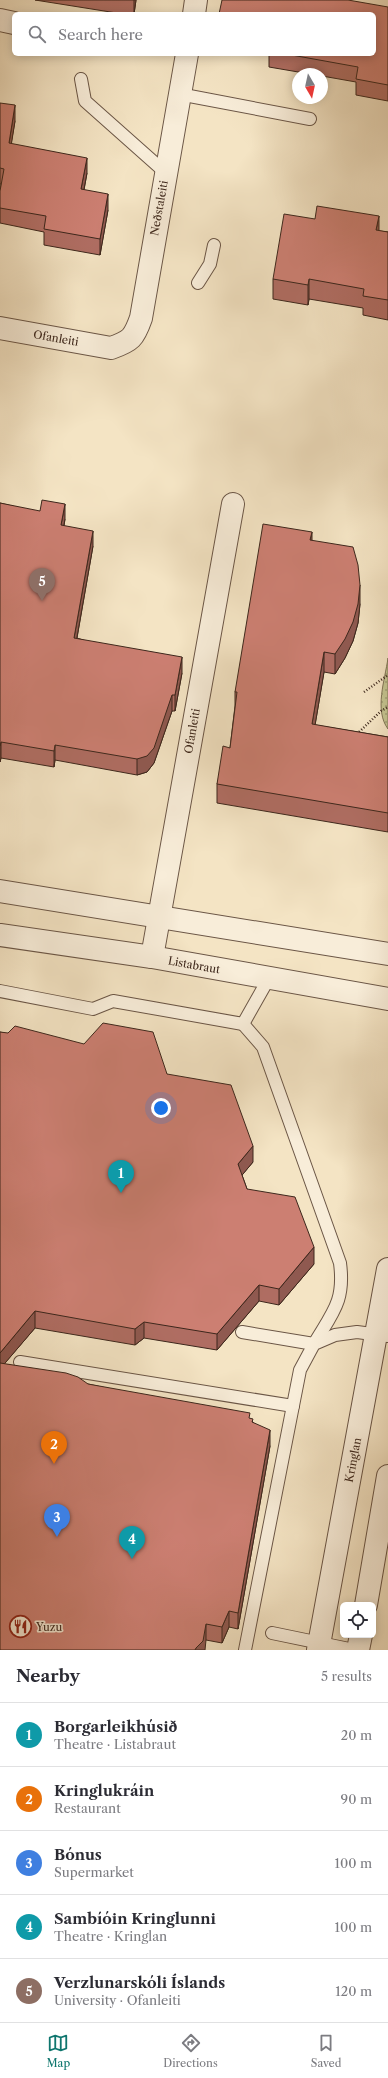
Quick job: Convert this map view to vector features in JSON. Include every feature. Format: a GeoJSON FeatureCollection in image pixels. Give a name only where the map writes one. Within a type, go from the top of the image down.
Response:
{"type":"FeatureCollection","features":[{"type":"Feature","properties":{"kind":"street"},"geometry":{"type":"LineString","coordinates":[[194,12],[196,0]]}},
{"type":"Feature","properties":{"kind":"street"},"geometry":{"type":"LineString","coordinates":[[0,20],[12,23]]}},
{"type":"Feature","properties":{"kind":"street","name":"Neðstaleiti"},"geometry":{"type":"LineString","coordinates":[[111,348],[128,342],[136,331],[141,318],[187,56]]}},
{"type":"Feature","properties":{"kind":"street","name":"Ofanleiti"},"geometry":{"type":"LineString","coordinates":[[0,328],[111,348]]}},
{"type":"Feature","properties":{"kind":"street","name":"Ofanleiti"},"geometry":{"type":"LineString","coordinates":[[152,957],[233,504]]}},
{"type":"Feature","properties":{"kind":"street"},"geometry":{"type":"LineString","coordinates":[[0,891],[388,954]]}},
{"type":"Feature","properties":{"kind":"street","name":"Listabraut"},"geometry":{"type":"LineString","coordinates":[[0,935],[152,957],[388,1000]]}},
{"type":"Feature","properties":{"kind":"street","name":"Kringlan"},"geometry":{"type":"LineString","coordinates":[[318,1646],[383,1335],[388,1269]]}},
{"type":"Feature","properties":{"kind":"street"},"geometry":{"type":"LineString","coordinates":[[367,1602],[388,1476]]}},
{"type":"Feature","properties":{"kind":"street"},"geometry":{"type":"LineString","coordinates":[[358,1650],[360,1638]]}},
{"type":"Feature","properties":{"kind":"lane"},"geometry":{"type":"LineString","coordinates":[[81,79],[85,101],[166,173]]}},
{"type":"Feature","properties":{"kind":"lane"},"geometry":{"type":"LineString","coordinates":[[179,94],[310,119]]}},
{"type":"Feature","properties":{"kind":"lane"},"geometry":{"type":"LineString","coordinates":[[198,283],[210,264],[214,245]]}},
{"type":"Feature","properties":{"kind":"lane"},"geometry":{"type":"LineString","coordinates":[[243,1024],[270,978]]}},
{"type":"Feature","properties":{"kind":"lane"},"geometry":{"type":"LineString","coordinates":[[0,992],[93,1009],[113,1001],[243,1024],[263,1047],[340,1263],[342,1282],[338,1304],[300,1370],[285,1440],[245,1650]]}},
{"type":"Feature","properties":{"kind":"lane"},"geometry":{"type":"LineString","coordinates":[[242,1332],[314,1344],[335,1335],[357,1332],[383,1335]]}},
{"type":"Feature","properties":{"kind":"lane"},"geometry":{"type":"LineString","coordinates":[[20,1362],[293,1406]]}},
{"type":"Feature","properties":{"kind":"lane"},"geometry":{"type":"LineString","coordinates":[[272,1633],[318,1646],[354,1650]]}},
{"type":"Feature","properties":{"kind":"path"},"geometry":{"type":"LineString","coordinates":[[364,692],[388,675]]}},
{"type":"Feature","properties":{"kind":"path"},"geometry":{"type":"LineString","coordinates":[[357,734],[381,711],[388,707]]}},
{"type":"Feature","properties":{"kind":"shaded area"},"geometry":{"type":"Polygon","coordinates":[[[388,658],[388,729],[384,721],[381,704],[388,658]]]}},
{"type":"Feature","properties":{"kind":"building"},"geometry":{"type":"Polygon","coordinates":[[[222,0],[348,0],[388,7],[388,85],[356,79],[358,67],[297,56],[376,56],[376,12],[219,12],[222,0]]]}},
{"type":"Feature","properties":{"kind":"building"},"geometry":{"type":"Polygon","coordinates":[[[0,103],[15,105],[9,143],[87,158],[81,189],[108,194],[100,239],[44,229],[46,216],[0,208],[0,191],[4,169],[0,168],[0,103]]]}},
{"type":"Feature","properties":{"kind":"building"},"geometry":{"type":"Polygon","coordinates":[[[317,206],[379,216],[376,230],[388,232],[388,300],[363,296],[364,289],[309,279],[308,285],[273,279],[284,214],[315,219],[317,206]]]}},
{"type":"Feature","properties":{"kind":"building"},"geometry":{"type":"Polygon","coordinates":[[[42,500],[65,504],[61,525],[93,531],[74,638],[182,657],[175,695],[172,695],[154,748],[147,756],[137,759],[55,745],[54,751],[1,742],[0,746],[0,503],[40,511],[42,500]]]}},
{"type":"Feature","properties":{"kind":"building"},"geometry":{"type":"Polygon","coordinates":[[[263,524],[312,532],[310,540],[353,547],[358,565],[360,585],[358,604],[353,622],[345,639],[335,654],[324,652],[312,724],[388,737],[388,813],[217,784],[223,746],[230,748],[237,692],[235,692],[263,524]]]}},
{"type":"Feature","properties":{"kind":"building"},"geometry":{"type":"Polygon","coordinates":[[[103,1023],[153,1032],[167,1074],[231,1085],[253,1146],[238,1164],[247,1189],[295,1197],[314,1247],[279,1289],[259,1285],[217,1334],[144,1322],[135,1329],[35,1311],[0,1353],[0,1032],[8,1033],[15,1026],[84,1044],[103,1023]]]}},
{"type":"Feature","properties":{"kind":"building"},"geometry":{"type":"Polygon","coordinates":[[[0,1363],[66,1373],[78,1377],[88,1384],[250,1413],[249,1418],[253,1419],[252,1422],[270,1430],[238,1613],[229,1611],[222,1627],[206,1624],[203,1641],[195,1650],[0,1650],[0,1363]]]}},
{"type":"Feature","properties":{"kind":"place","name":"Verzlunarskóli Íslands"},"geometry":{"type":"Point","coordinates":[42,601]}},
{"type":"Feature","properties":{"kind":"place","name":"Borgarleikhúsið"},"geometry":{"type":"Point","coordinates":[121,1193]}},
{"type":"Feature","properties":{"kind":"place","name":"Kringlukráin"},"geometry":{"type":"Point","coordinates":[54,1464]}},
{"type":"Feature","properties":{"kind":"place","name":"Bónus"},"geometry":{"type":"Point","coordinates":[57,1537]}},
{"type":"Feature","properties":{"kind":"place","name":"Sambíóin Kringlunni"},"geometry":{"type":"Point","coordinates":[132,1559]}},
{"type":"Feature","properties":{"kind":"place","name":"Yuzu"},"geometry":{"type":"Point","coordinates":[21,1627]}}]}
